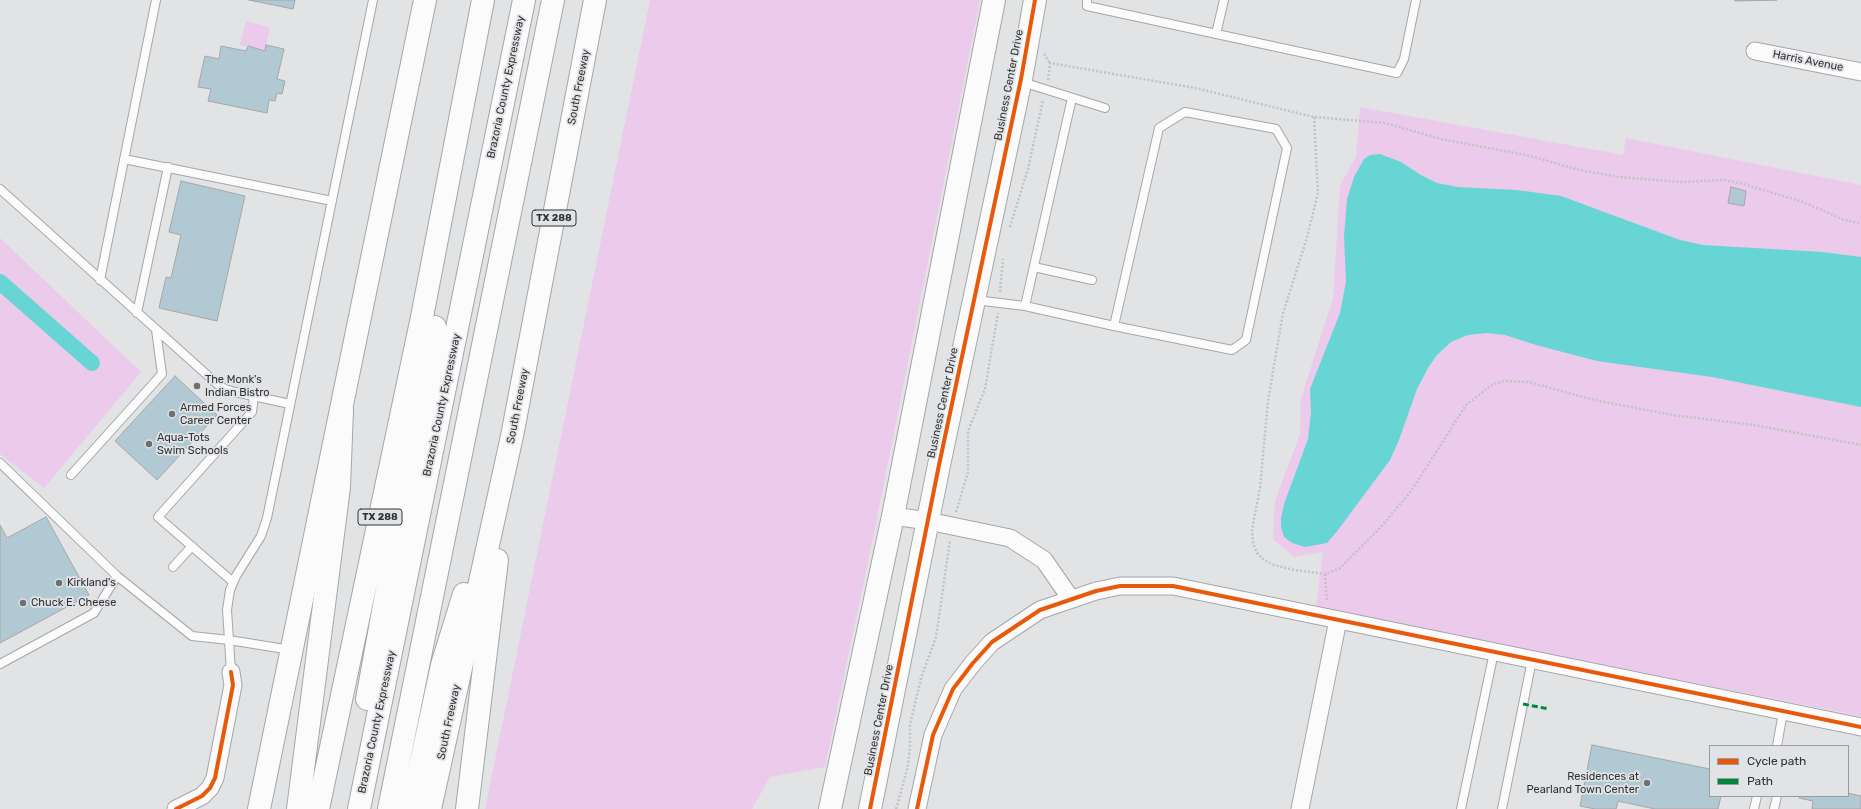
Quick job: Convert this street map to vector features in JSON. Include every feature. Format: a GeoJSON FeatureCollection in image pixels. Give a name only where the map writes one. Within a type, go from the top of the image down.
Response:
{"type":"FeatureCollection","features":[{"type":"Feature","properties":{"kind":"main road"},"geometry":{"type":"LineString","coordinates":[[259,809],[425,0]]}},
{"type":"Feature","properties":{"kind":"main road","name":"TX 288"},"geometry":{"type":"LineString","coordinates":[[318,809],[399,426],[483,0]]}},
{"type":"Feature","properties":{"kind":"main road","name":"Brazoria County Expressway"},"geometry":{"type":"LineString","coordinates":[[359,809],[524,0]]}},
{"type":"Feature","properties":{"kind":"main road"},"geometry":{"type":"LineString","coordinates":[[389,809],[552,0]]}},
{"type":"Feature","properties":{"kind":"main road","name":"South Freeway"},"geometry":{"type":"LineString","coordinates":[[430,809],[512,436],[595,0]]}},
{"type":"Feature","properties":{"kind":"main road"},"geometry":{"type":"LineString","coordinates":[[830,809],[893,516],[994,0]]}},
{"type":"Feature","properties":{"kind":"main road","name":"Business Center Drive"},"geometry":{"type":"LineString","coordinates":[[870,809],[928,521],[1020,82],[1035,0]]}},
{"type":"Feature","properties":{"kind":"main road"},"geometry":{"type":"LineString","coordinates":[[345,809],[446,266],[439,226]]}},
{"type":"Feature","properties":{"kind":"main road"},"geometry":{"type":"LineString","coordinates":[[298,809],[339,487],[342,410]]}},
{"type":"Feature","properties":{"kind":"main road"},"geometry":{"type":"LineString","coordinates":[[411,809],[442,665],[512,436]]}},
{"type":"Feature","properties":{"kind":"main road"},"geometry":{"type":"LineString","coordinates":[[467,809],[512,436]]}},
{"type":"Feature","properties":{"kind":"street","name":"Harris Avenue"},"geometry":{"type":"LineString","coordinates":[[1755,51],[1861,72]]}},
{"type":"Feature","properties":{"kind":"street"},"geometry":{"type":"LineString","coordinates":[[893,516],[928,521],[1010,538],[1044,560],[1071,599]]}},
{"type":"Feature","properties":{"kind":"street"},"geometry":{"type":"LineString","coordinates":[[917,809],[933,735],[953,689],[973,663],[992,642],[1040,610],[1096,591],[1120,586],[1173,586],[1861,727]]}},
{"type":"Feature","properties":{"kind":"street"},"geometry":{"type":"LineString","coordinates":[[1300,809],[1338,620]]}},
{"type":"Feature","properties":{"kind":"street"},"geometry":{"type":"LineString","coordinates":[[176,809],[202,796],[210,788],[215,778],[233,685],[231,672]]}},
{"type":"Feature","properties":{"kind":"lane"},"geometry":{"type":"LineString","coordinates":[[100,280],[154,0]]}},
{"type":"Feature","properties":{"kind":"lane"},"geometry":{"type":"LineString","coordinates":[[231,672],[227,610],[230,590],[233,582],[261,536],[267,518],[373,0]]}},
{"type":"Feature","properties":{"kind":"lane"},"geometry":{"type":"LineString","coordinates":[[1087,0],[1087,6],[1397,73],[1404,59],[1416,0]]}},
{"type":"Feature","properties":{"kind":"lane"},"geometry":{"type":"LineString","coordinates":[[1216,34],[1224,0]]}},
{"type":"Feature","properties":{"kind":"lane"},"geometry":{"type":"LineString","coordinates":[[1020,82],[1105,108]]}},
{"type":"Feature","properties":{"kind":"lane"},"geometry":{"type":"LineString","coordinates":[[1025,306],[1072,98]]}},
{"type":"Feature","properties":{"kind":"lane"},"geometry":{"type":"LineString","coordinates":[[974,300],[1025,306],[1114,326],[1232,350],[1246,340],[1287,148],[1276,129],[1185,112],[1159,128],[1114,326]]}},
{"type":"Feature","properties":{"kind":"lane"},"geometry":{"type":"LineString","coordinates":[[124,158],[332,201]]}},
{"type":"Feature","properties":{"kind":"lane"},"geometry":{"type":"LineString","coordinates":[[137,313],[168,167]]}},
{"type":"Feature","properties":{"kind":"lane"},"geometry":{"type":"LineString","coordinates":[[0,189],[156,330],[225,389],[290,404]]}},
{"type":"Feature","properties":{"kind":"lane"},"geometry":{"type":"LineString","coordinates":[[1034,268],[1092,280]]}},
{"type":"Feature","properties":{"kind":"lane"},"geometry":{"type":"LineString","coordinates":[[71,475],[162,374],[156,330]]}},
{"type":"Feature","properties":{"kind":"lane"},"geometry":{"type":"LineString","coordinates":[[233,582],[158,517],[252,412],[254,396]]}},
{"type":"Feature","properties":{"kind":"lane"},"geometry":{"type":"LineString","coordinates":[[0,463],[117,576],[192,636],[292,650]]}},
{"type":"Feature","properties":{"kind":"lane"},"geometry":{"type":"LineString","coordinates":[[173,567],[192,546]]}},
{"type":"Feature","properties":{"kind":"lane"},"geometry":{"type":"LineString","coordinates":[[0,664],[94,613],[117,576]]}},
{"type":"Feature","properties":{"kind":"lane"},"geometry":{"type":"LineString","coordinates":[[1461,809],[1494,652]]}},
{"type":"Feature","properties":{"kind":"lane"},"geometry":{"type":"LineString","coordinates":[[1502,809],[1532,660]]}},
{"type":"Feature","properties":{"kind":"lane"},"geometry":{"type":"LineString","coordinates":[[1777,745],[1784,712]]}},
{"type":"Feature","properties":{"kind":"lane"},"geometry":{"type":"LineString","coordinates":[[1754,809],[1757,797]]}},
{"type":"Feature","properties":{"kind":"lane"},"geometry":{"type":"LineString","coordinates":[[1774,809],[1777,797]]}},
{"type":"Feature","properties":{"kind":"path"},"geometry":{"type":"LineString","coordinates":[[1010,228],[1028,170],[1046,90],[1050,63],[1195,88],[1314,117],[1385,124],[1441,139],[1532,156],[1575,169],[1619,177],[1682,182],[1724,180],[1740,183],[1803,202],[1861,224]]}},
{"type":"Feature","properties":{"kind":"path"},"geometry":{"type":"LineString","coordinates":[[1314,117],[1318,192],[1306,241],[1283,313],[1268,401],[1260,488],[1252,530],[1253,543],[1257,554],[1264,560],[1274,565],[1294,570],[1325,574],[1340,568],[1380,528],[1412,490],[1466,405],[1492,385],[1504,381],[1528,382],[1594,400],[1673,415],[1754,426],[1861,446]]}},
{"type":"Feature","properties":{"kind":"path"},"geometry":{"type":"LineString","coordinates":[[896,809],[907,770],[910,748],[910,725],[921,678],[936,637],[952,526],[968,472],[968,431],[984,389],[998,323],[1004,253]]}},
{"type":"Feature","properties":{"kind":"shaded area"},"geometry":{"type":"Polygon","coordinates":[[[650,0],[980,0],[875,528],[825,767],[770,777],[752,809],[485,809],[650,0]]]}},
{"type":"Feature","properties":{"kind":"shaded area"},"geometry":{"type":"Polygon","coordinates":[[[246,21],[270,27],[265,51],[240,45],[246,21]]]}},
{"type":"Feature","properties":{"kind":"shaded area"},"geometry":{"type":"Polygon","coordinates":[[[1360,107],[1623,155],[1626,138],[1861,185],[1861,716],[1316,608],[1323,552],[1294,557],[1273,539],[1275,501],[1300,434],[1301,398],[1333,299],[1340,186],[1356,157],[1360,107]]]}},
{"type":"Feature","properties":{"kind":"shaded area"},"geometry":{"type":"Polygon","coordinates":[[[0,238],[141,372],[44,488],[0,454],[0,238]]]}},
{"type":"Feature","properties":{"kind":"water"},"geometry":{"type":"Polygon","coordinates":[[[1380,154],[1401,162],[1437,183],[1458,187],[1517,190],[1561,196],[1680,240],[1703,245],[1823,252],[1861,257],[1861,407],[1712,377],[1597,361],[1505,335],[1486,333],[1468,335],[1451,342],[1437,355],[1428,368],[1417,389],[1399,440],[1390,460],[1327,543],[1305,547],[1292,543],[1284,537],[1281,527],[1281,519],[1284,504],[1308,439],[1311,412],[1310,389],[1340,313],[1346,282],[1344,236],[1347,199],[1354,177],[1364,159],[1370,155],[1380,154]]]}},
{"type":"Feature","properties":{"kind":"building"},"geometry":{"type":"Polygon","coordinates":[[[249,0],[295,0],[293,9],[249,0]]]}},
{"type":"Feature","properties":{"kind":"building"},"geometry":{"type":"Polygon","coordinates":[[[1735,0],[1777,0],[1735,1],[1735,0]]]}},
{"type":"Feature","properties":{"kind":"building"},"geometry":{"type":"Polygon","coordinates":[[[266,45],[284,49],[277,79],[285,81],[282,94],[277,93],[275,101],[269,100],[267,113],[208,101],[211,89],[198,87],[205,56],[219,59],[221,46],[246,51],[248,46],[265,51],[266,45]]]}},
{"type":"Feature","properties":{"kind":"building"},"geometry":{"type":"Polygon","coordinates":[[[181,181],[245,196],[217,321],[159,308],[166,277],[171,278],[181,235],[169,232],[181,181]]]}},
{"type":"Feature","properties":{"kind":"building"},"geometry":{"type":"Polygon","coordinates":[[[1731,187],[1746,191],[1744,206],[1728,203],[1731,187]]]}},
{"type":"Feature","properties":{"kind":"building"},"geometry":{"type":"Polygon","coordinates":[[[175,376],[217,415],[157,480],[115,441],[175,376]]]}},
{"type":"Feature","properties":{"kind":"building"},"geometry":{"type":"Polygon","coordinates":[[[46,517],[89,595],[0,643],[0,525],[7,538],[46,517]]]}},
{"type":"Feature","properties":{"kind":"building","name":"Residences at Pearland Town Center"},"geometry":{"type":"Polygon","coordinates":[[[1592,745],[1709,769],[1709,797],[1721,797],[1718,809],[1655,809],[1618,801],[1616,809],[1595,809],[1580,806],[1592,745]]]}},
{"type":"Feature","properties":{"kind":"building"},"geometry":{"type":"Polygon","coordinates":[[[1849,793],[1861,796],[1861,809],[1812,809],[1813,801],[1799,798],[1849,797],[1849,793]]]}},
{"type":"Feature","properties":{"kind":"waterway"},"geometry":{"type":"LineString","coordinates":[[0,282],[92,363]]}},
{"type":"Feature","properties":{"kind":"marked path"},"geometry":{"type":"LineString","coordinates":[[1523,704],[1549,709]]}},
{"type":"Feature","properties":{"kind":"cycle path"},"geometry":{"type":"LineString","coordinates":[[870,809],[939,465],[1021,79],[1035,0]]}},
{"type":"Feature","properties":{"kind":"cycle path"},"geometry":{"type":"LineString","coordinates":[[917,809],[933,735],[953,689],[973,663],[992,642],[1040,610],[1096,591],[1120,586],[1173,586],[1861,727]]}},
{"type":"Feature","properties":{"kind":"cycle path"},"geometry":{"type":"LineString","coordinates":[[176,809],[202,796],[210,788],[215,778],[233,685],[231,672]]}},
{"type":"Feature","properties":{"kind":"place","name":"The Monk's Indian Bistro"},"geometry":{"type":"Point","coordinates":[197,386]}},
{"type":"Feature","properties":{"kind":"place","name":"Armed Forces Career Center"},"geometry":{"type":"Point","coordinates":[172,414]}},
{"type":"Feature","properties":{"kind":"place","name":"Aqua-Tots Swim Schools"},"geometry":{"type":"Point","coordinates":[149,444]}},
{"type":"Feature","properties":{"kind":"place","name":"Kirkland's"},"geometry":{"type":"Point","coordinates":[59,583]}},
{"type":"Feature","properties":{"kind":"place","name":"Chuck E. Cheese"},"geometry":{"type":"Point","coordinates":[23,603]}},
{"type":"Feature","properties":{"kind":"place","name":"Residences at Pearland Town Center"},"geometry":{"type":"Point","coordinates":[1647,783]}}]}
